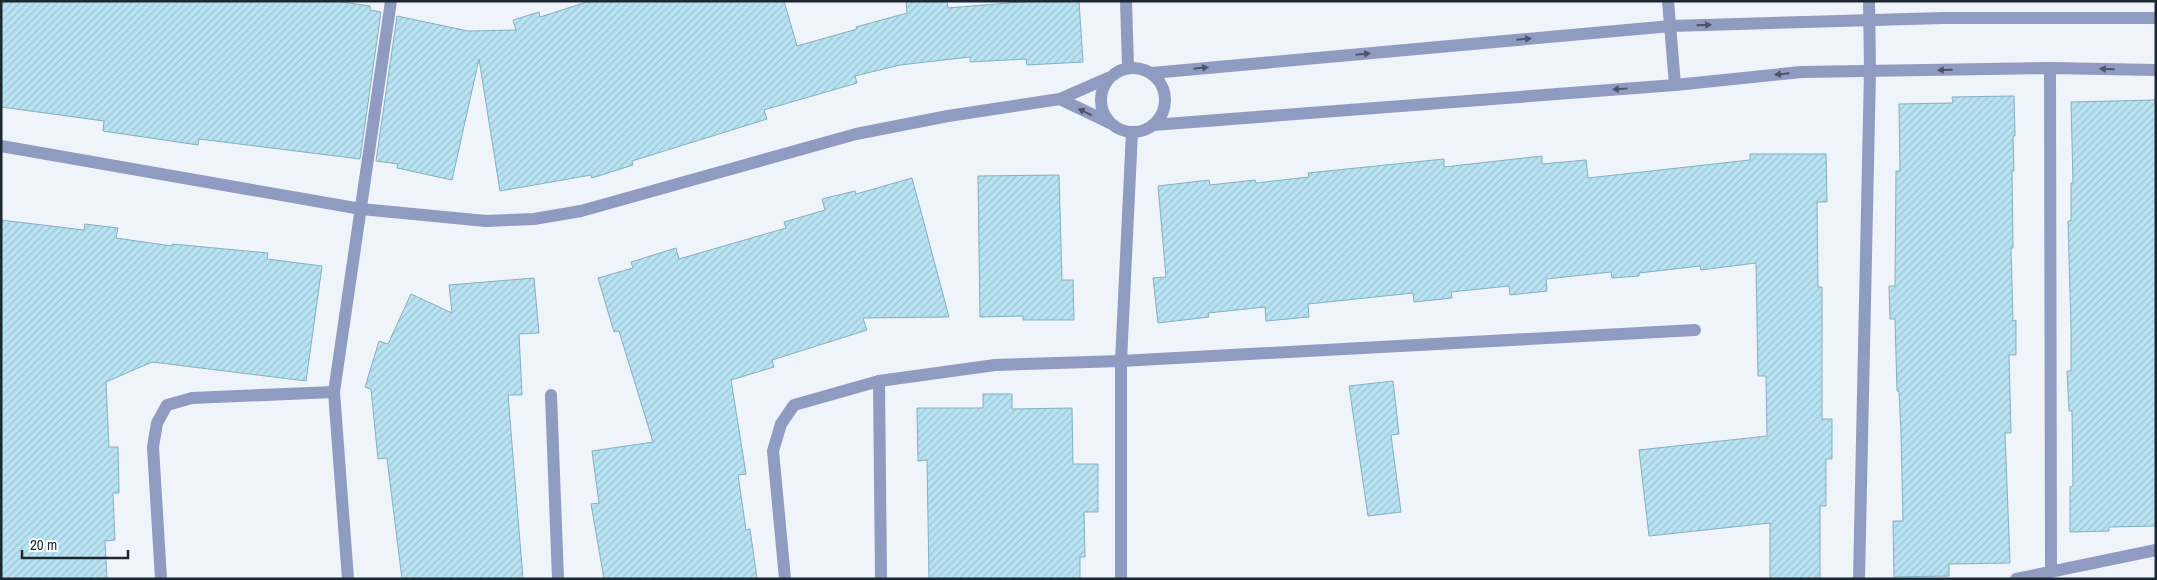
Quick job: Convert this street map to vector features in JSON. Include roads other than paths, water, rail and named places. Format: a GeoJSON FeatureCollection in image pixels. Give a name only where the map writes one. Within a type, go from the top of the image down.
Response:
{"type":"FeatureCollection","features":[{"type":"Feature","properties":{"kind":"street"},"geometry":{"type":"LineString","coordinates":[[348,579],[334,392],[391,1]]}},
{"type":"Feature","properties":{"kind":"street"},"geometry":{"type":"LineString","coordinates":[[1126,1],[1128,67]]}},
{"type":"Feature","properties":{"kind":"street"},"geometry":{"type":"LineString","coordinates":[[1668,1],[1675,85]]}},
{"type":"Feature","properties":{"kind":"street"},"geometry":{"type":"LineString","coordinates":[[1859,579],[1870,71],[1869,1]]}},
{"type":"Feature","properties":{"kind":"street"},"geometry":{"type":"LineString","coordinates":[[1152,73],[1670,26],[1943,18],[2156,18]]}},
{"type":"Feature","properties":{"kind":"street"},"geometry":{"type":"LineString","coordinates":[[1,146],[361,209],[486,221],[534,219],[581,211],[856,134],[948,116],[1060,99],[1128,67],[1141,68],[1152,73],[1160,82],[1164,93],[1165,105],[1161,116],[1153,125],[1143,131],[1132,132],[1121,130],[1060,99]]}},
{"type":"Feature","properties":{"kind":"street"},"geometry":{"type":"LineString","coordinates":[[2050,68],[2050,572]]}},
{"type":"Feature","properties":{"kind":"street"},"geometry":{"type":"LineString","coordinates":[[1153,125],[1675,85],[1801,72],[2050,68],[2156,70]]}},
{"type":"Feature","properties":{"kind":"street"},"geometry":{"type":"LineString","coordinates":[[1108,78],[1102,89],[1100,101],[1103,113],[1111,124]]}},
{"type":"Feature","properties":{"kind":"street"},"geometry":{"type":"LineString","coordinates":[[1121,579],[1121,361],[1132,132]]}},
{"type":"Feature","properties":{"kind":"street"},"geometry":{"type":"LineString","coordinates":[[785,579],[773,451],[781,424],[794,405],[879,381],[995,365],[1121,361],[1695,330]]}},
{"type":"Feature","properties":{"kind":"street"},"geometry":{"type":"LineString","coordinates":[[879,381],[881,579]]}},
{"type":"Feature","properties":{"kind":"street"},"geometry":{"type":"LineString","coordinates":[[161,579],[154,447],[157,423],[167,405],[192,398],[334,392]]}},
{"type":"Feature","properties":{"kind":"street"},"geometry":{"type":"LineString","coordinates":[[551,395],[558,579]]}},
{"type":"Feature","properties":{"kind":"street"},"geometry":{"type":"LineString","coordinates":[[2016,579],[2156,550]]}}]}
